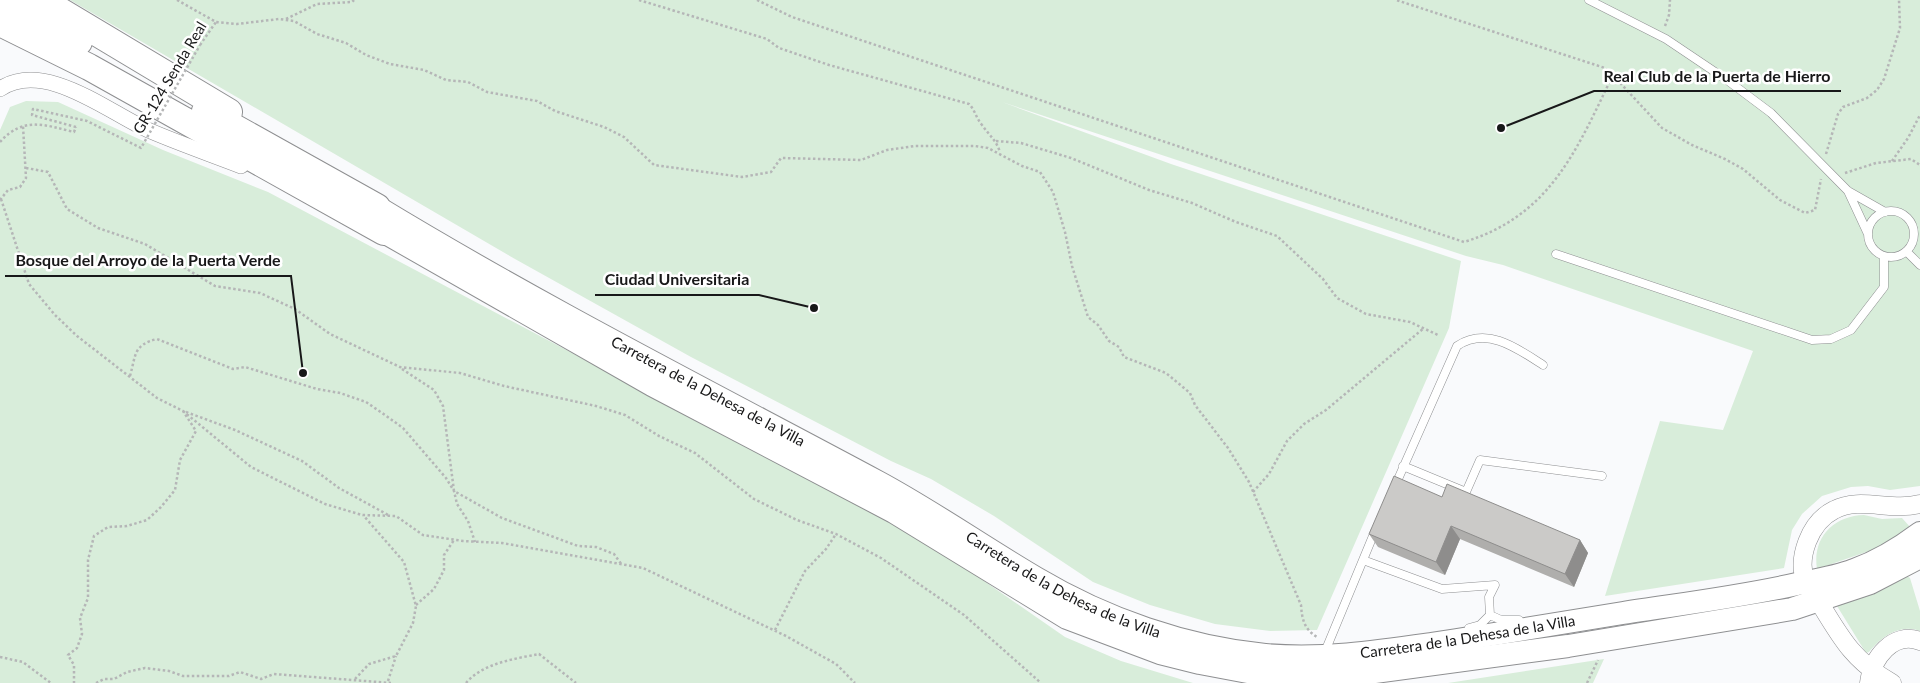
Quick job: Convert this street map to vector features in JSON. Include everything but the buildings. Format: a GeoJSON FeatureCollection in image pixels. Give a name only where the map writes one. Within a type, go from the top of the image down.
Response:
{"type":"FeatureCollection","features":[{"type":"Feature","properties":{"kind":"highway"},"geometry":{"type":"LineString","coordinates":[[42,0],[324,168],[377,206]]}},
{"type":"Feature","properties":{"kind":"highway"},"geometry":{"type":"LineString","coordinates":[[0,2],[27,13],[377,206]]}},
{"type":"Feature","properties":{"kind":"highway"},"geometry":{"type":"LineString","coordinates":[[0,23],[89,67],[384,232]]}},
{"type":"Feature","properties":{"kind":"highway"},"geometry":{"type":"LineString","coordinates":[[0,36],[37,53],[307,202],[384,232]]}},
{"type":"Feature","properties":{"kind":"main road","name":"Carretera de la Dehesa de la Villa"},"geometry":{"type":"LineString","coordinates":[[377,206],[617,344],[898,493],[1036,578],[1074,599],[1158,633],[1211,646],[1265,655],[1320,647],[1356,656],[1774,590],[1812,592]]}},
{"type":"Feature","properties":{"kind":"main road","name":"Carretera de la Dehesa de la Villa"},"geometry":{"type":"LineString","coordinates":[[384,232],[652,385],[894,512],[1067,618],[1160,653],[1264,675],[1352,675],[1568,646],[1792,609],[1812,592]]}},
{"type":"Feature","properties":{"kind":"main road"},"geometry":{"type":"LineString","coordinates":[[1812,592],[1870,583],[1914,559],[1920,533]]}},
{"type":"Feature","properties":{"kind":"street"},"geometry":{"type":"LineString","coordinates":[[0,89],[6,85],[34,80],[59,85],[77,92],[148,130],[241,166]]}},
{"type":"Feature","properties":{"kind":"street"},"geometry":{"type":"LineString","coordinates":[[1892,683],[1870,676],[1848,649],[1812,592],[1805,558],[1810,532],[1827,514],[1850,504],[1896,508],[1920,504]]}},
{"type":"Feature","properties":{"kind":"street"},"geometry":{"type":"LineString","coordinates":[[1870,676],[1885,650],[1897,640],[1910,638],[1920,641]]}},
{"type":"Feature","properties":{"kind":"lane"},"geometry":{"type":"LineString","coordinates":[[1589,0],[1662,37],[1727,80],[1771,114],[1848,191],[1885,212],[1900,213],[1912,224],[1914,238],[1907,252],[1900,256],[1884,257],[1873,248],[1848,191]]}},
{"type":"Feature","properties":{"kind":"lane"},"geometry":{"type":"LineString","coordinates":[[1868,235],[1873,220],[1885,212]]}},
{"type":"Feature","properties":{"kind":"lane"},"geometry":{"type":"LineString","coordinates":[[1907,252],[1920,265]]}},
{"type":"Feature","properties":{"kind":"lane"},"geometry":{"type":"LineString","coordinates":[[1556,254],[1812,340],[1830,339],[1851,330],[1884,287],[1884,257]]}},
{"type":"Feature","properties":{"kind":"lane"},"geometry":{"type":"LineString","coordinates":[[1392,492],[1457,346],[1466,340],[1481,336],[1509,345],[1543,365]]}},
{"type":"Feature","properties":{"kind":"lane"},"geometry":{"type":"LineString","coordinates":[[1403,466],[1466,492],[1480,460],[1602,476]]}},
{"type":"Feature","properties":{"kind":"lane"},"geometry":{"type":"LineString","coordinates":[[1320,647],[1378,526]]}},
{"type":"Feature","properties":{"kind":"lane"},"geometry":{"type":"LineString","coordinates":[[1363,560],[1442,589],[1495,585],[1489,597],[1490,615],[1480,625],[1461,629]]}},
{"type":"Feature","properties":{"kind":"lane"},"geometry":{"type":"LineString","coordinates":[[1490,615],[1501,620],[1611,615]]}},
{"type":"Feature","properties":{"kind":"lane"},"geometry":{"type":"LineString","coordinates":[[1356,656],[1452,632]]}},
{"type":"Feature","properties":{"kind":"path","name":"GR-124 Senda Real"},"geometry":{"type":"LineString","coordinates":[[23,126],[36,123],[74,132],[76,127],[32,116],[33,108],[87,120],[141,148],[200,45],[216,22],[176,0]]}},
{"type":"Feature","properties":{"kind":"path"},"geometry":{"type":"LineString","coordinates":[[284,20],[317,4],[352,2],[354,0]]}},
{"type":"Feature","properties":{"kind":"path"},"geometry":{"type":"LineString","coordinates":[[639,0],[767,40],[779,48],[829,65],[969,104],[974,109],[980,124],[996,141],[1001,154]]}},
{"type":"Feature","properties":{"kind":"path"},"geometry":{"type":"LineString","coordinates":[[757,0],[792,17],[1464,242],[1485,236],[1512,220],[1549,190],[1585,133],[1612,77],[1605,68]]}},
{"type":"Feature","properties":{"kind":"path"},"geometry":{"type":"LineString","coordinates":[[1396,0],[1605,68],[1662,128],[1692,145],[1743,169],[1780,200],[1805,213],[1815,210],[1832,129],[1838,114],[1844,107],[1867,98],[1877,90],[1884,79],[1900,28],[1899,0]]}},
{"type":"Feature","properties":{"kind":"path"},"geometry":{"type":"LineString","coordinates":[[1662,37],[1669,16],[1670,0]]}},
{"type":"Feature","properties":{"kind":"path"},"geometry":{"type":"LineString","coordinates":[[216,22],[237,24],[284,20],[294,21],[316,34],[346,44],[366,55],[390,64],[424,70],[446,80],[468,82],[487,92],[537,101],[555,111],[604,126],[624,137],[654,165],[742,177],[771,172],[781,158],[861,160],[887,150],[915,146],[975,146],[1001,154],[1022,166],[1040,172],[1053,192],[1065,232],[1072,266],[1088,316],[1098,325],[1109,341],[1118,347],[1124,357],[1166,373],[1190,393],[1196,405],[1228,448],[1253,492],[1302,606],[1302,620],[1320,647]]}},
{"type":"Feature","properties":{"kind":"path"},"geometry":{"type":"LineString","coordinates":[[1892,161],[1908,138],[1920,115]]}},
{"type":"Feature","properties":{"kind":"path"},"geometry":{"type":"LineString","coordinates":[[0,142],[23,126]]}},
{"type":"Feature","properties":{"kind":"path"},"geometry":{"type":"LineString","coordinates":[[23,126],[26,178],[20,187],[8,190],[0,199],[29,284],[55,315],[77,336],[157,398],[182,411],[235,430],[302,461],[338,488],[390,516]]}},
{"type":"Feature","properties":{"kind":"path"},"geometry":{"type":"LineString","coordinates":[[996,141],[1021,143],[1071,158],[1149,190],[1192,202],[1236,222],[1276,236],[1323,279],[1337,298],[1366,314],[1410,322],[1438,335]]}},
{"type":"Feature","properties":{"kind":"path"},"geometry":{"type":"LineString","coordinates":[[1833,176],[1876,163],[1911,158],[1920,164]]}},
{"type":"Feature","properties":{"kind":"path"},"geometry":{"type":"LineString","coordinates":[[26,168],[48,172],[67,209],[98,228],[145,244],[215,286],[260,293],[295,309],[330,334],[400,367],[434,390],[443,406],[457,504],[468,521],[475,542]]}},
{"type":"Feature","properties":{"kind":"path"},"geometry":{"type":"LineString","coordinates":[[1253,492],[1269,474],[1288,441],[1304,424],[1326,410],[1424,328]]}},
{"type":"Feature","properties":{"kind":"path"},"geometry":{"type":"LineString","coordinates":[[130,376],[136,350],[145,342],[157,338],[233,368],[245,367],[366,402],[402,428],[425,452],[454,491],[502,518],[578,546],[596,547],[614,554],[623,566]]}},
{"type":"Feature","properties":{"kind":"path"},"geometry":{"type":"LineString","coordinates":[[400,367],[460,373],[504,386],[596,406],[625,416],[659,436],[695,452],[754,499],[797,520],[836,534],[881,558],[964,615],[1041,683]]}},
{"type":"Feature","properties":{"kind":"path"},"geometry":{"type":"LineString","coordinates":[[182,411],[251,468],[325,504],[362,515],[396,516],[423,535],[454,540],[502,543],[623,566],[643,568],[775,630],[836,664],[855,683]]}},
{"type":"Feature","properties":{"kind":"path"},"geometry":{"type":"LineString","coordinates":[[74,683],[74,665],[68,655],[77,648],[82,634],[80,618],[88,598],[88,560],[94,536],[108,527],[127,526],[147,520],[175,490],[180,460],[196,431],[182,411]]}},
{"type":"Feature","properties":{"kind":"path"},"geometry":{"type":"LineString","coordinates":[[96,683],[145,668],[182,676],[229,676],[240,672],[261,679],[274,674],[389,682],[396,656],[412,623],[416,606],[404,562],[362,515]]}},
{"type":"Feature","properties":{"kind":"path"},"geometry":{"type":"LineString","coordinates":[[775,630],[805,571],[826,549],[836,534]]}},
{"type":"Feature","properties":{"kind":"path"},"geometry":{"type":"LineString","coordinates":[[416,606],[434,589],[444,570],[444,556],[454,540]]}},
{"type":"Feature","properties":{"kind":"path"},"geometry":{"type":"LineString","coordinates":[[466,683],[478,671],[539,654],[576,683]]}},
{"type":"Feature","properties":{"kind":"path"},"geometry":{"type":"LineString","coordinates":[[355,679],[370,664],[396,656]]}},
{"type":"Feature","properties":{"kind":"path"},"geometry":{"type":"LineString","coordinates":[[0,657],[23,662],[51,683]]}},
{"type":"Feature","properties":{"kind":"path"},"geometry":{"type":"LineString","coordinates":[[1587,683],[1599,658]]}},
{"type":"Feature","properties":{"kind":"green space"},"geometry":{"type":"Polygon","coordinates":[[[70,0],[1920,0],[1920,486],[1890,490],[1868,486],[1851,487],[1822,496],[1802,514],[1792,530],[1784,568],[1605,596],[1660,421],[1723,430],[1753,351],[1503,265],[1466,256],[1002,102],[1171,164],[1461,261],[1449,328],[1317,630],[1270,631],[1215,624],[1150,605],[1093,582],[994,516],[931,479],[891,461],[691,357],[515,259],[70,0]]]}},
{"type":"Feature","properties":{"kind":"green space"},"geometry":{"type":"Polygon","coordinates":[[[26,101],[58,102],[163,150],[268,192],[925,540],[1065,637],[1121,661],[1193,683],[0,683],[0,130],[10,107],[26,101]]]}},
{"type":"Feature","properties":{"kind":"green space"},"geometry":{"type":"Polygon","coordinates":[[[1864,515],[1882,519],[1902,518],[1911,528],[1875,549],[1817,569],[1816,558],[1818,548],[1827,531],[1834,524],[1843,520],[1853,516],[1864,515]]]}},
{"type":"Feature","properties":{"kind":"green space"},"geometry":{"type":"Polygon","coordinates":[[[1907,576],[1910,578],[1920,611],[1920,631],[1913,629],[1898,630],[1879,641],[1866,653],[1837,606],[1872,594],[1907,576]]]}},
{"type":"Feature","properties":{"kind":"green space"},"geometry":{"type":"Polygon","coordinates":[[[1604,659],[1593,683],[1448,683],[1604,659]]]}},
{"type":"Feature","properties":{"kind":"place","name":"Real Club de la Puerta de Hierro"},"geometry":{"type":"Point","coordinates":[1501,128]}},
{"type":"Feature","properties":{"kind":"place","name":"Ciudad Universitaria"},"geometry":{"type":"Point","coordinates":[814,308]}},
{"type":"Feature","properties":{"kind":"place","name":"Bosque del Arroyo de la Puerta Verde"},"geometry":{"type":"Point","coordinates":[303,373]}}]}
